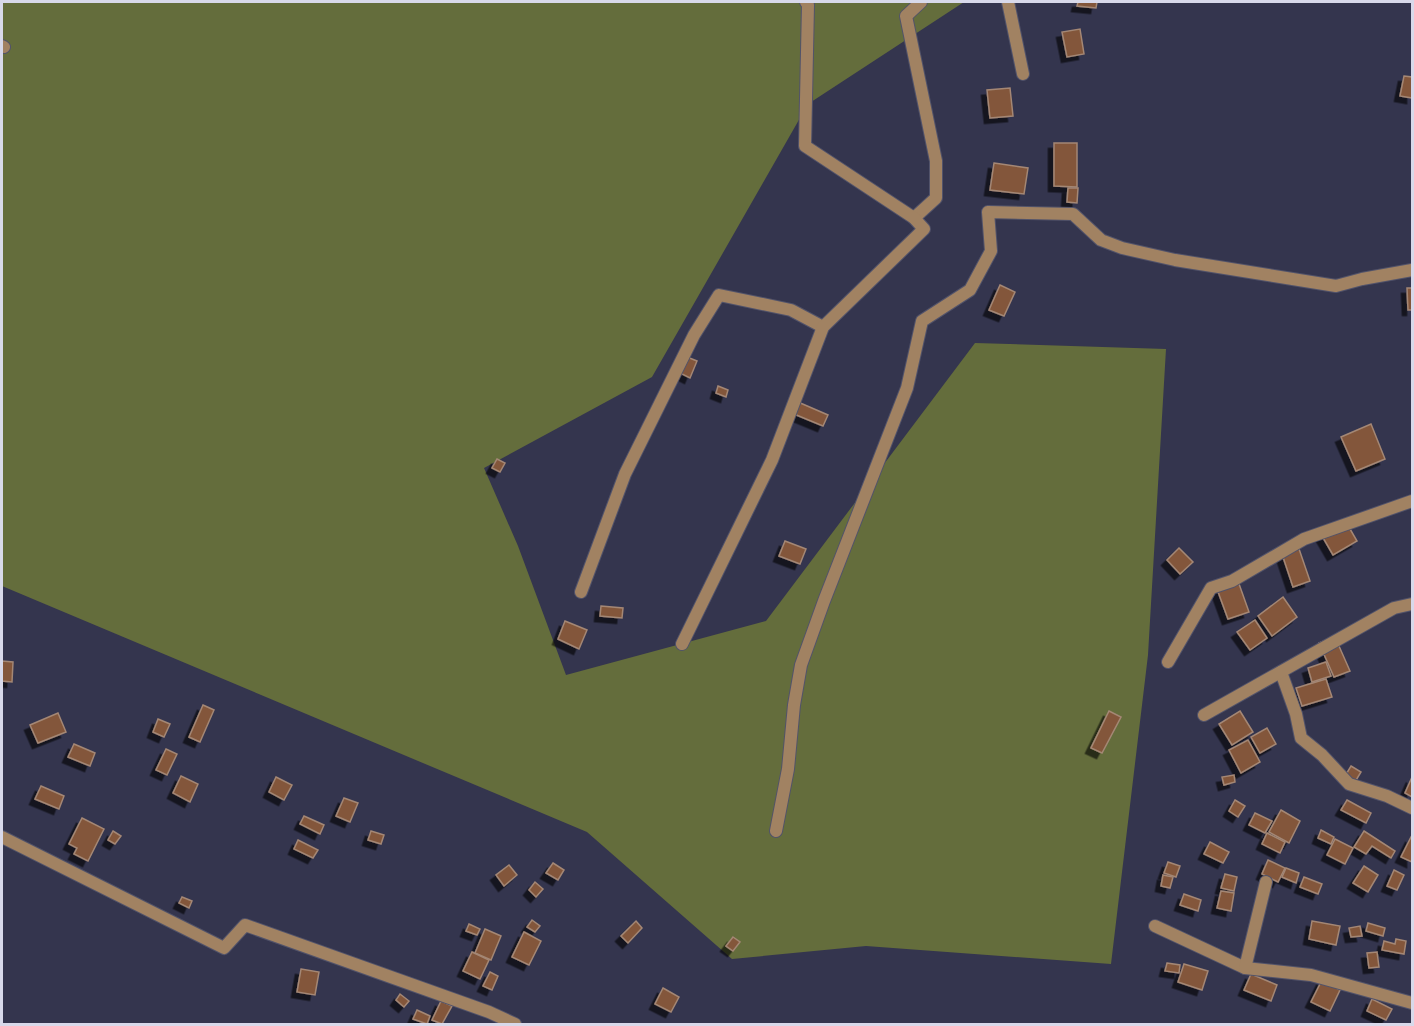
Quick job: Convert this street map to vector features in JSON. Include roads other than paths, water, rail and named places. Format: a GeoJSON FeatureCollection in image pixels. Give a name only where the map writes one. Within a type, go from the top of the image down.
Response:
{"type":"FeatureCollection","features":[{"type":"Feature","properties":{"kind":"street"},"geometry":{"type":"LineString","coordinates":[[682,644],[772,460],[823,327],[924,229],[914,218],[805,146],[808,5],[806,2]]}},
{"type":"Feature","properties":{"kind":"street"},"geometry":{"type":"LineString","coordinates":[[914,218],[936,198],[936,161],[906,15],[921,2]]}},
{"type":"Feature","properties":{"kind":"street"},"geometry":{"type":"LineString","coordinates":[[1008,2],[1023,74]]}},
{"type":"Feature","properties":{"kind":"street"},"geometry":{"type":"LineString","coordinates":[[776,831],[788,769],[794,705],[801,665],[907,388],[922,321],[970,290],[991,251],[988,212],[1073,214],[1101,240],[1122,248],[1186,262],[1336,286],[1380,275],[1413,270]]}},
{"type":"Feature","properties":{"kind":"street"},"geometry":{"type":"LineString","coordinates":[[581,592],[625,474],[694,334],[719,295],[791,310],[823,327]]}},
{"type":"Feature","properties":{"kind":"street"},"geometry":{"type":"LineString","coordinates":[[1168,663],[1211,588],[1232,581],[1304,539],[1413,501]]}},
{"type":"Feature","properties":{"kind":"street"},"geometry":{"type":"LineString","coordinates":[[1204,715],[1394,608],[1413,604]]}},
{"type":"Feature","properties":{"kind":"street"},"geometry":{"type":"LineString","coordinates":[[1281,672],[1296,714],[1301,738],[1322,755],[1349,784],[1387,796],[1413,808]]}},
{"type":"Feature","properties":{"kind":"street"},"geometry":{"type":"LineString","coordinates":[[2,837],[224,948],[244,925],[489,1012],[515,1024]]}},
{"type":"Feature","properties":{"kind":"street"},"geometry":{"type":"LineString","coordinates":[[1245,968],[1266,882]]}},
{"type":"Feature","properties":{"kind":"street"},"geometry":{"type":"LineString","coordinates":[[1155,926],[1245,968],[1311,975],[1413,1003]]}}]}
